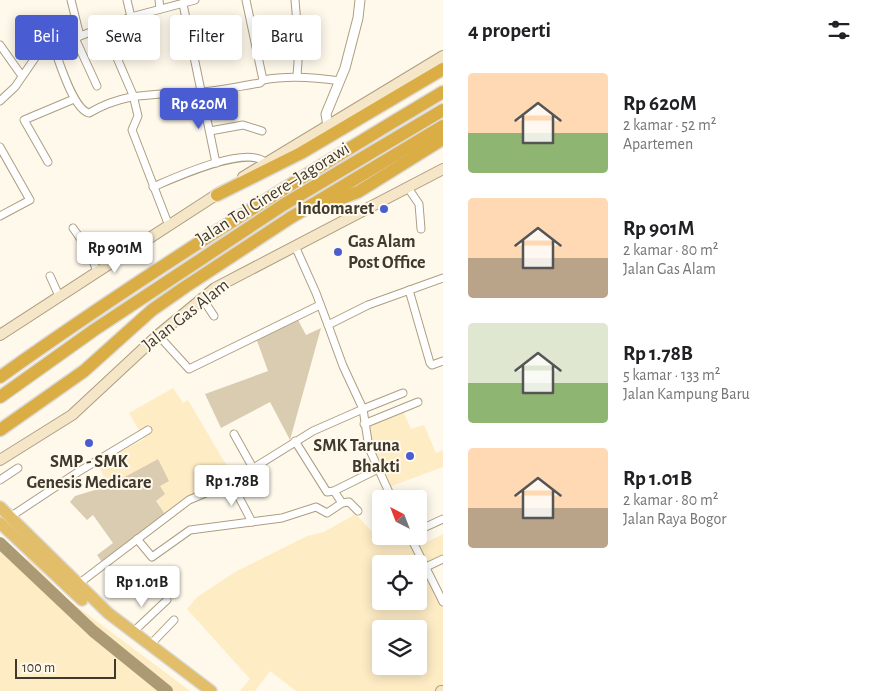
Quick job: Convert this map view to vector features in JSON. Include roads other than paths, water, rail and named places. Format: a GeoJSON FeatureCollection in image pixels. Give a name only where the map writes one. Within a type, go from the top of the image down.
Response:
{"type":"FeatureCollection","features":[{"type":"Feature","properties":{"kind":"highway"},"geometry":{"type":"LineString","coordinates":[[217,194],[302,153],[443,69]]}},
{"type":"Feature","properties":{"kind":"highway","name":"Jalan Tol Cinere–Jagorawi"},"geometry":{"type":"LineString","coordinates":[[0,378],[92,312],[275,193],[443,92]]}},
{"type":"Feature","properties":{"kind":"highway","name":"Jalan Tol Cinere–Jagorawi"},"geometry":{"type":"LineString","coordinates":[[0,397],[94,330],[283,206],[443,110]]}},
{"type":"Feature","properties":{"kind":"highway"},"geometry":{"type":"LineString","coordinates":[[0,430],[84,371],[160,304],[290,218],[443,126]]}},
{"type":"Feature","properties":{"kind":"highway"},"geometry":{"type":"LineString","coordinates":[[290,218],[358,192],[443,139]]}},
{"type":"Feature","properties":{"kind":"highway"},"geometry":{"type":"LineString","coordinates":[[0,507],[14,537]]}},
{"type":"Feature","properties":{"kind":"highway"},"geometry":{"type":"LineString","coordinates":[[5,520],[132,633],[211,691]]}},
{"type":"Feature","properties":{"kind":"highway"},"geometry":{"type":"LineString","coordinates":[[0,528],[14,537],[105,620],[200,691]]}},
{"type":"Feature","properties":{"kind":"main road"},"geometry":{"type":"LineString","coordinates":[[0,335],[265,162],[443,56]]}},
{"type":"Feature","properties":{"kind":"main road","name":"Jalan Gas Alam"},"geometry":{"type":"LineString","coordinates":[[0,460],[72,415],[158,335],[202,298],[227,281],[443,169]]}},
{"type":"Feature","properties":{"kind":"street"},"geometry":{"type":"LineString","coordinates":[[71,0],[74,15]]}},
{"type":"Feature","properties":{"kind":"street"},"geometry":{"type":"LineString","coordinates":[[127,0],[131,15]]}},
{"type":"Feature","properties":{"kind":"street"},"geometry":{"type":"LineString","coordinates":[[159,0],[160,9]]}},
{"type":"Feature","properties":{"kind":"street"},"geometry":{"type":"LineString","coordinates":[[139,15],[195,0]]}},
{"type":"Feature","properties":{"kind":"street"},"geometry":{"type":"LineString","coordinates":[[246,0],[263,80]]}},
{"type":"Feature","properties":{"kind":"street"},"geometry":{"type":"LineString","coordinates":[[295,0],[298,48],[297,76]]}},
{"type":"Feature","properties":{"kind":"street"},"geometry":{"type":"LineString","coordinates":[[328,126],[326,114],[340,81],[358,18],[360,0]]}},
{"type":"Feature","properties":{"kind":"street"},"geometry":{"type":"LineString","coordinates":[[183,4],[216,163]]}},
{"type":"Feature","properties":{"kind":"street"},"geometry":{"type":"LineString","coordinates":[[88,34],[78,37],[97,86]]}},
{"type":"Feature","properties":{"kind":"street"},"geometry":{"type":"LineString","coordinates":[[0,45],[22,76]]}},
{"type":"Feature","properties":{"kind":"street"},"geometry":{"type":"LineString","coordinates":[[1,98],[22,76],[33,60]]}},
{"type":"Feature","properties":{"kind":"street"},"geometry":{"type":"LineString","coordinates":[[59,60],[80,110],[89,113],[108,103],[133,95],[202,92],[260,83],[263,80],[297,76],[340,81]]}},
{"type":"Feature","properties":{"kind":"street"},"geometry":{"type":"LineString","coordinates":[[118,60],[133,95],[138,116],[132,130],[169,226]]}},
{"type":"Feature","properties":{"kind":"street"},"geometry":{"type":"LineString","coordinates":[[48,162],[24,120],[74,98]]}},
{"type":"Feature","properties":{"kind":"street"},"geometry":{"type":"LineString","coordinates":[[210,131],[243,125],[262,131]]}},
{"type":"Feature","properties":{"kind":"street"},"geometry":{"type":"LineString","coordinates":[[0,147],[30,200],[0,216]]}},
{"type":"Feature","properties":{"kind":"street"},"geometry":{"type":"LineString","coordinates":[[153,187],[189,171],[216,163],[246,158],[261,159],[265,162]]}},
{"type":"Feature","properties":{"kind":"street"},"geometry":{"type":"LineString","coordinates":[[408,188],[419,204],[421,229]]}},
{"type":"Feature","properties":{"kind":"street"},"geometry":{"type":"LineString","coordinates":[[73,228],[89,251],[97,271]]}},
{"type":"Feature","properties":{"kind":"street"},"geometry":{"type":"LineString","coordinates":[[295,246],[343,366],[363,409],[369,448],[388,490]]}},
{"type":"Feature","properties":{"kind":"street"},"geometry":{"type":"LineString","coordinates":[[50,276],[59,296]]}},
{"type":"Feature","properties":{"kind":"street"},"geometry":{"type":"LineString","coordinates":[[328,325],[368,305],[443,278]]}},
{"type":"Feature","properties":{"kind":"street"},"geometry":{"type":"LineString","coordinates":[[409,290],[430,362],[432,365],[443,361]]}},
{"type":"Feature","properties":{"kind":"street"},"geometry":{"type":"LineString","coordinates":[[202,298],[214,316]]}},
{"type":"Feature","properties":{"kind":"street"},"geometry":{"type":"LineString","coordinates":[[158,335],[189,369],[320,305]]}},
{"type":"Feature","properties":{"kind":"street"},"geometry":{"type":"LineString","coordinates":[[77,585],[189,500],[231,482],[295,441],[363,409],[403,393]]}},
{"type":"Feature","properties":{"kind":"street"},"geometry":{"type":"LineString","coordinates":[[364,424],[418,402]]}},
{"type":"Feature","properties":{"kind":"street"},"geometry":{"type":"LineString","coordinates":[[5,520],[78,472],[148,430]]}},
{"type":"Feature","properties":{"kind":"street"},"geometry":{"type":"LineString","coordinates":[[234,434],[253,468]]}},
{"type":"Feature","properties":{"kind":"street"},"geometry":{"type":"LineString","coordinates":[[295,441],[327,492],[378,469]]}},
{"type":"Feature","properties":{"kind":"street"},"geometry":{"type":"LineString","coordinates":[[0,480],[18,468]]}},
{"type":"Feature","properties":{"kind":"street"},"geometry":{"type":"LineString","coordinates":[[231,482],[252,522]]}},
{"type":"Feature","properties":{"kind":"street"},"geometry":{"type":"LineString","coordinates":[[334,490],[342,503]]}},
{"type":"Feature","properties":{"kind":"street"},"geometry":{"type":"LineString","coordinates":[[137,539],[150,557],[190,530],[282,518],[316,507],[327,513],[342,503],[349,502],[358,511]]}},
{"type":"Feature","properties":{"kind":"street"},"geometry":{"type":"LineString","coordinates":[[428,526],[443,519]]}},
{"type":"Feature","properties":{"kind":"street"},"geometry":{"type":"LineString","coordinates":[[427,567],[443,559]]}},
{"type":"Feature","properties":{"kind":"street"},"geometry":{"type":"LineString","coordinates":[[427,573],[443,602]]}},
{"type":"Feature","properties":{"kind":"street"},"geometry":{"type":"LineString","coordinates":[[132,633],[167,600]]}},
{"type":"Feature","properties":{"kind":"street"},"geometry":{"type":"LineString","coordinates":[[149,646],[174,620]]}},
{"type":"Feature","properties":{"kind":"waterway"},"geometry":{"type":"LineString","coordinates":[[0,543],[93,631],[167,691]]}},
{"type":"Feature","properties":{"kind":"place","name":"Indomaret"},"geometry":{"type":"Point","coordinates":[384,209]}},
{"type":"Feature","properties":{"kind":"place","name":"Gas Alam Post Office"},"geometry":{"type":"Point","coordinates":[338,252]}},
{"type":"Feature","properties":{"kind":"place","name":"SMP - SMK Genesis Medicare"},"geometry":{"type":"Point","coordinates":[89,443]}},
{"type":"Feature","properties":{"kind":"place","name":"SMK Taruna Bhakti"},"geometry":{"type":"Point","coordinates":[410,456]}}]}
